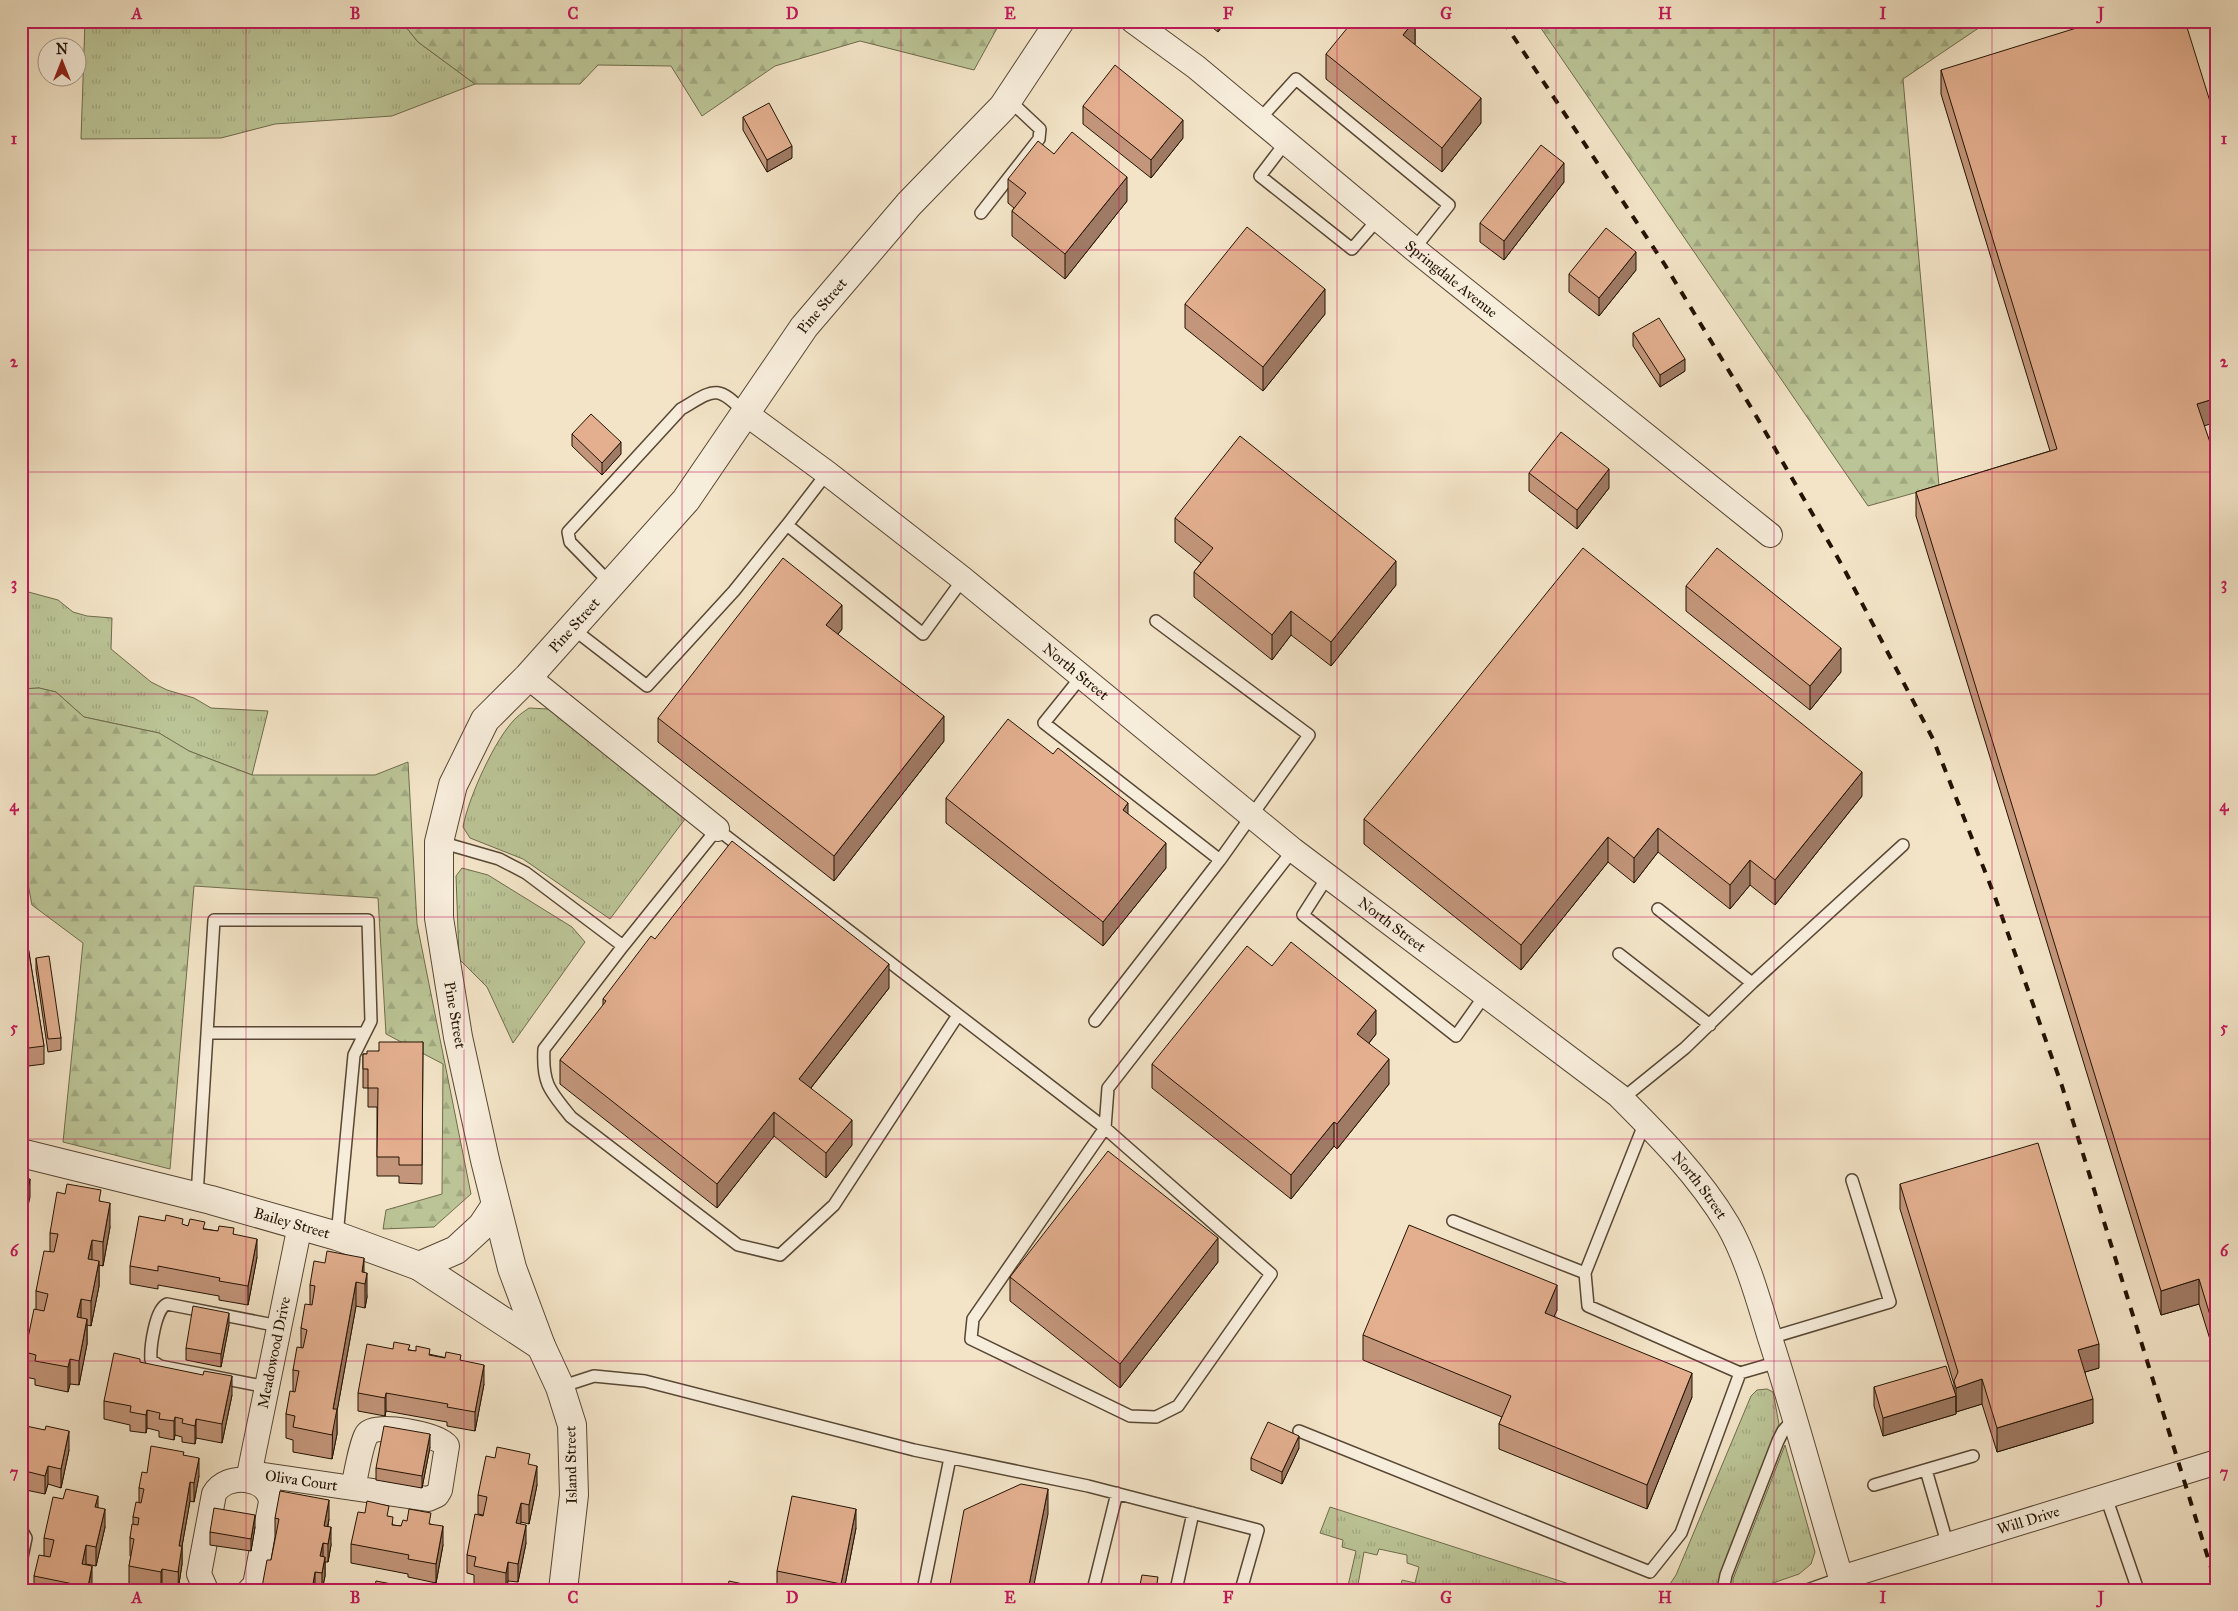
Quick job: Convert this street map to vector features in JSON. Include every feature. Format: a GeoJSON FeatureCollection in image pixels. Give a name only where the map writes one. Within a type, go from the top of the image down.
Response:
{"type":"FeatureCollection","features":[{"type":"Feature","properties":{"kind":"street","name":"Pine Street"},"geometry":{"type":"LineString","coordinates":[[541,1346],[512,1268],[496,1205],[458,1037],[446,964],[439,918],[439,842],[453,785],[485,720],[528,677],[686,500],[804,327],[909,204],[1008,99],[1060,21]]}},
{"type":"Feature","properties":{"kind":"street","name":"Springdale Avenue"},"geometry":{"type":"LineString","coordinates":[[1133,21],[1196,67],[1414,249],[1770,535]]}},
{"type":"Feature","properties":{"kind":"street","name":"North Street"},"geometry":{"type":"LineString","coordinates":[[745,413],[827,473],[962,579],[1293,850],[1622,1099],[1690,1170],[1728,1226],[1753,1283],[1795,1417],[1841,1584]]}},
{"type":"Feature","properties":{"kind":"street"},"geometry":{"type":"LineString","coordinates":[[528,677],[718,829]]}},
{"type":"Feature","properties":{"kind":"street","name":"Bailey Street"},"geometry":{"type":"LineString","coordinates":[[21,1153],[197,1196],[300,1225],[337,1236],[420,1266],[541,1346]]}},
{"type":"Feature","properties":{"kind":"street"},"geometry":{"type":"LineString","coordinates":[[420,1266],[456,1250],[482,1226],[496,1205]]}},
{"type":"Feature","properties":{"kind":"street","name":"Meadowood Drive"},"geometry":{"type":"LineString","coordinates":[[249,1476],[300,1225]]}},
{"type":"Feature","properties":{"kind":"street","name":"Island Street"},"geometry":{"type":"LineString","coordinates":[[541,1346],[560,1387],[572,1426],[574,1496],[563,1590]]}},
{"type":"Feature","properties":{"kind":"street","name":"Will Drive"},"geometry":{"type":"LineString","coordinates":[[1841,1584],[1948,1546],[2217,1462]]}},
{"type":"Feature","properties":{"kind":"street"},"geometry":{"type":"LineString","coordinates":[[206,1590],[198,1574],[214,1494],[222,1485],[249,1476],[264,1488],[271,1502],[255,1585],[250,1590]]}},
{"type":"Feature","properties":{"kind":"street","name":"Oliva Court"},"geometry":{"type":"LineString","coordinates":[[249,1476],[353,1488]]}},
{"type":"Feature","properties":{"kind":"lane"},"geometry":{"type":"LineString","coordinates":[[1260,120],[1296,79],[1449,205],[1414,249]]}},
{"type":"Feature","properties":{"kind":"lane"},"geometry":{"type":"LineString","coordinates":[[981,213],[1039,140],[1040,129],[1008,99]]}},
{"type":"Feature","properties":{"kind":"lane"},"geometry":{"type":"LineString","coordinates":[[1286,142],[1260,176],[1352,250],[1378,219]]}},
{"type":"Feature","properties":{"kind":"lane"},"geometry":{"type":"LineString","coordinates":[[611,584],[570,542],[568,532],[681,409],[701,397],[715,392],[727,394],[745,413]]}},
{"type":"Feature","properties":{"kind":"lane"},"geometry":{"type":"LineString","coordinates":[[572,628],[647,686],[734,592],[827,473]]}},
{"type":"Feature","properties":{"kind":"lane"},"geometry":{"type":"LineString","coordinates":[[787,525],[922,634],[962,579]]}},
{"type":"Feature","properties":{"kind":"lane"},"geometry":{"type":"LineString","coordinates":[[1095,1022],[1220,860],[1309,735],[1156,621]]}},
{"type":"Feature","properties":{"kind":"lane"},"geometry":{"type":"LineString","coordinates":[[1081,677],[1044,723],[1220,860]]}},
{"type":"Feature","properties":{"kind":"lane"},"geometry":{"type":"LineString","coordinates":[[958,1015],[834,1205],[780,1254],[738,1246],[571,1117],[549,1091],[542,1070],[544,1049],[623,946],[718,829],[1105,1128],[1271,1274],[1178,1406],[1156,1417],[1130,1416],[971,1339],[973,1319],[1105,1128],[1108,1088],[1293,850]]}},
{"type":"Feature","properties":{"kind":"lane"},"geometry":{"type":"LineString","coordinates":[[439,842],[499,859],[526,873],[623,946]]}},
{"type":"Feature","properties":{"kind":"lane"},"geometry":{"type":"LineString","coordinates":[[1622,1099],[1710,1025],[1752,983],[1903,845]]}},
{"type":"Feature","properties":{"kind":"lane"},"geometry":{"type":"LineString","coordinates":[[1328,876],[1303,915],[1456,1036],[1485,995]]}},
{"type":"Feature","properties":{"kind":"lane"},"geometry":{"type":"LineString","coordinates":[[1658,908],[1752,983]]}},
{"type":"Feature","properties":{"kind":"lane"},"geometry":{"type":"LineString","coordinates":[[197,1196],[214,920],[368,920],[371,1022],[354,1055],[337,1236]]}},
{"type":"Feature","properties":{"kind":"lane"},"geometry":{"type":"LineString","coordinates":[[1619,954],[1710,1025]]}},
{"type":"Feature","properties":{"kind":"lane"},"geometry":{"type":"LineString","coordinates":[[208,1033],[365,1033]]}},
{"type":"Feature","properties":{"kind":"lane"},"geometry":{"type":"LineString","coordinates":[[1645,1122],[1585,1273],[1588,1306],[1740,1373],[1778,1362]]}},
{"type":"Feature","properties":{"kind":"lane"},"geometry":{"type":"LineString","coordinates":[[1770,1338],[1890,1302],[1852,1180]]}},
{"type":"Feature","properties":{"kind":"lane"},"geometry":{"type":"LineString","coordinates":[[1453,1221],[1585,1273]]}},
{"type":"Feature","properties":{"kind":"lane"},"geometry":{"type":"LineString","coordinates":[[268,1386],[160,1366],[151,1360],[151,1349],[158,1315],[163,1306],[167,1304],[279,1326]]}},
{"type":"Feature","properties":{"kind":"lane"},"geometry":{"type":"LineString","coordinates":[[1299,1430],[1650,1572],[1682,1533],[1740,1373]]}},
{"type":"Feature","properties":{"kind":"lane"},"geometry":{"type":"LineString","coordinates":[[560,1387],[594,1376],[645,1382],[950,1458],[1117,1493],[1258,1530],[1241,1590]]}},
{"type":"Feature","properties":{"kind":"lane"},"geometry":{"type":"LineString","coordinates":[[1723,1590],[1726,1575],[1778,1441],[1783,1430],[1795,1417]]}},
{"type":"Feature","properties":{"kind":"lane"},"geometry":{"type":"LineString","coordinates":[[1874,1485],[1973,1456]]}},
{"type":"Feature","properties":{"kind":"lane"},"geometry":{"type":"LineString","coordinates":[[923,1590],[950,1458]]}},
{"type":"Feature","properties":{"kind":"lane"},"geometry":{"type":"LineString","coordinates":[[1926,1470],[1948,1546]]}},
{"type":"Feature","properties":{"kind":"lane"},"geometry":{"type":"LineString","coordinates":[[1093,1590],[1117,1493]]}},
{"type":"Feature","properties":{"kind":"lane"},"geometry":{"type":"LineString","coordinates":[[2106,1497],[2138,1590]]}},
{"type":"Feature","properties":{"kind":"lane"},"geometry":{"type":"LineString","coordinates":[[1176,1590],[1193,1513]]}},
{"type":"Feature","properties":{"kind":"lane"},"geometry":{"type":"LineString","coordinates":[[21,1529],[26,1538],[21,1562]]}},
{"type":"Feature","properties":{"kind":"lane"},"geometry":{"type":"LineString","coordinates":[[1807,1590],[1841,1584]]}},
{"type":"Feature","properties":{"kind":"green space"},"geometry":{"type":"Polygon","coordinates":[[[85,21],[401,21],[418,42],[475,84],[392,116],[275,124],[221,138],[81,139],[83,88],[88,88],[88,38],[84,38],[85,21]]]}},
{"type":"Feature","properties":{"kind":"green space"},"geometry":{"type":"Polygon","coordinates":[[[401,21],[1001,21],[974,70],[860,41],[775,66],[702,116],[671,66],[598,65],[580,84],[475,84],[418,42],[401,21]]]}},
{"type":"Feature","properties":{"kind":"green space"},"geometry":{"type":"Polygon","coordinates":[[[1536,21],[1989,21],[1903,79],[1939,486],[1868,506],[1536,21]]]}},
{"type":"Feature","properties":{"kind":"green space"},"geometry":{"type":"Polygon","coordinates":[[[21,590],[58,600],[73,612],[87,616],[112,618],[111,649],[151,682],[167,690],[194,698],[211,708],[268,711],[252,775],[189,751],[159,733],[84,717],[56,692],[39,688],[21,689],[21,590]]]}},
{"type":"Feature","properties":{"kind":"green space"},"geometry":{"type":"Polygon","coordinates":[[[39,688],[56,692],[84,717],[159,733],[189,751],[252,775],[375,775],[408,762],[417,924],[471,1194],[434,1227],[383,1229],[386,1210],[442,1194],[443,1064],[386,1034],[378,898],[194,886],[170,1169],[63,1142],[83,943],[32,905],[21,847],[21,689],[39,688]]]}},
{"type":"Feature","properties":{"kind":"green space"},"geometry":{"type":"Polygon","coordinates":[[[529,708],[548,709],[566,717],[685,819],[610,919],[523,859],[470,838],[463,827],[476,785],[491,754],[508,727],[529,708]]]}},
{"type":"Feature","properties":{"kind":"green space"},"geometry":{"type":"Polygon","coordinates":[[[462,868],[488,875],[572,927],[585,942],[513,1043],[487,987],[459,959],[456,876],[462,868]]]}},
{"type":"Feature","properties":{"kind":"green space"},"geometry":{"type":"Polygon","coordinates":[[[1767,1389],[1773,1392],[1779,1424],[1730,1550],[1717,1590],[1666,1590],[1676,1575],[1751,1396],[1757,1390],[1767,1389]]]}},
{"type":"Feature","properties":{"kind":"green space"},"geometry":{"type":"Polygon","coordinates":[[[1785,1445],[1815,1552],[1811,1564],[1799,1574],[1753,1590],[1733,1590],[1733,1579],[1785,1445]]]}},
{"type":"Feature","properties":{"kind":"green space"},"geometry":{"type":"Polygon","coordinates":[[[1330,1507],[1588,1590],[1400,1590],[1402,1580],[1415,1583],[1419,1567],[1407,1563],[1407,1555],[1379,1549],[1377,1555],[1364,1552],[1357,1590],[1347,1590],[1356,1551],[1342,1547],[1343,1540],[1320,1533],[1330,1507]]]}},
{"type":"Feature","properties":{"kind":"building"},"geometry":{"type":"Polygon","coordinates":[[[1353,21],[1414,21],[1403,35],[1481,98],[1442,148],[1326,54],[1353,21]]]}},
{"type":"Feature","properties":{"kind":"building"},"geometry":{"type":"Polygon","coordinates":[[[2099,21],[2185,21],[2217,124],[2217,398],[2197,404],[2217,463],[2217,1338],[2199,1279],[2161,1291],[1916,492],[2057,449],[1941,70],[2099,21]]]}},
{"type":"Feature","properties":{"kind":"building"},"geometry":{"type":"Polygon","coordinates":[[[1115,65],[1183,120],[1151,160],[1083,106],[1115,65]]]}},
{"type":"Feature","properties":{"kind":"building"},"geometry":{"type":"Polygon","coordinates":[[[769,103],[792,146],[767,160],[743,117],[769,103]]]}},
{"type":"Feature","properties":{"kind":"building"},"geometry":{"type":"Polygon","coordinates":[[[1072,132],[1127,177],[1065,254],[1012,211],[1026,193],[1008,179],[1038,141],[1054,154],[1072,132]]]}},
{"type":"Feature","properties":{"kind":"building"},"geometry":{"type":"Polygon","coordinates":[[[1541,145],[1564,163],[1504,241],[1480,223],[1541,145]]]}},
{"type":"Feature","properties":{"kind":"building"},"geometry":{"type":"Polygon","coordinates":[[[1247,227],[1325,289],[1263,367],[1185,304],[1247,227]]]}},
{"type":"Feature","properties":{"kind":"building"},"geometry":{"type":"Polygon","coordinates":[[[1606,228],[1636,252],[1599,298],[1569,274],[1606,228]]]}},
{"type":"Feature","properties":{"kind":"building"},"geometry":{"type":"Polygon","coordinates":[[[1659,318],[1685,359],[1660,375],[1633,333],[1659,318]]]}},
{"type":"Feature","properties":{"kind":"building"},"geometry":{"type":"Polygon","coordinates":[[[591,414],[621,442],[602,463],[572,434],[591,414]]]}},
{"type":"Feature","properties":{"kind":"building"},"geometry":{"type":"Polygon","coordinates":[[[1561,432],[1609,469],[1577,510],[1529,473],[1561,432]]]}},
{"type":"Feature","properties":{"kind":"building"},"geometry":{"type":"Polygon","coordinates":[[[1240,436],[1396,561],[1331,642],[1291,611],[1272,635],[1194,572],[1213,548],[1175,518],[1240,436]]]}},
{"type":"Feature","properties":{"kind":"building"},"geometry":{"type":"Polygon","coordinates":[[[1583,548],[1862,772],[1775,880],[1750,860],[1730,885],[1658,828],[1634,858],[1608,837],[1521,945],[1364,819],[1583,548]]]}},
{"type":"Feature","properties":{"kind":"building"},"geometry":{"type":"Polygon","coordinates":[[[1717,548],[1841,648],[1810,686],[1686,586],[1717,548]]]}},
{"type":"Feature","properties":{"kind":"building"},"geometry":{"type":"Polygon","coordinates":[[[783,558],[842,605],[826,625],[944,716],[834,856],[658,718],[783,558]]]}},
{"type":"Feature","properties":{"kind":"building"},"geometry":{"type":"Polygon","coordinates":[[[1008,719],[1053,754],[1058,748],[1128,803],[1123,810],[1166,843],[1103,922],[946,798],[1008,719]]]}},
{"type":"Feature","properties":{"kind":"building"},"geometry":{"type":"Polygon","coordinates":[[[732,841],[889,964],[799,1079],[852,1120],[826,1153],[774,1112],[717,1184],[560,1060],[606,1001],[603,999],[651,936],[655,939],[732,841]]]}},
{"type":"Feature","properties":{"kind":"building"},"geometry":{"type":"Polygon","coordinates":[[[21,903],[44,1046],[21,1049],[21,903]]]}},
{"type":"Feature","properties":{"kind":"building"},"geometry":{"type":"Polygon","coordinates":[[[1291,942],[1376,1010],[1357,1034],[1389,1059],[1337,1124],[1334,1122],[1291,1175],[1152,1064],[1247,946],[1272,966],[1291,942]]]}},
{"type":"Feature","properties":{"kind":"building"},"geometry":{"type":"Polygon","coordinates":[[[49,956],[61,1038],[48,1039],[36,958],[49,956]]]}},
{"type":"Feature","properties":{"kind":"building"},"geometry":{"type":"Polygon","coordinates":[[[379,1042],[423,1042],[422,1165],[399,1165],[399,1157],[377,1157],[378,1088],[368,1088],[368,1069],[363,1069],[363,1054],[367,1054],[367,1051],[379,1051],[379,1042]]]}},
{"type":"Feature","properties":{"kind":"building"},"geometry":{"type":"Polygon","coordinates":[[[2038,1143],[2099,1344],[2078,1350],[2093,1399],[1997,1428],[1982,1379],[1956,1388],[1954,1381],[1958,1372],[1900,1184],[2038,1143]]]}},
{"type":"Feature","properties":{"kind":"building"},"geometry":{"type":"Polygon","coordinates":[[[1108,1151],[1218,1238],[1120,1364],[1010,1277],[1108,1151]]]}},
{"type":"Feature","properties":{"kind":"building"},"geometry":{"type":"Polygon","coordinates":[[[21,1177],[30,1179],[21,1219],[21,1177]]]}},
{"type":"Feature","properties":{"kind":"building"},"geometry":{"type":"Polygon","coordinates":[[[67,1184],[101,1190],[99,1201],[110,1203],[103,1242],[92,1240],[88,1259],[99,1261],[91,1301],[81,1299],[77,1317],[87,1319],[79,1361],[70,1359],[68,1367],[35,1361],[36,1355],[25,1352],[34,1309],[44,1311],[48,1294],[36,1291],[44,1251],[54,1252],[58,1234],[50,1233],[57,1192],[65,1194],[67,1184]]]}},
{"type":"Feature","properties":{"kind":"building"},"geometry":{"type":"Polygon","coordinates":[[[166,1215],[183,1219],[182,1224],[188,1226],[190,1219],[205,1222],[203,1229],[218,1231],[219,1226],[234,1228],[233,1234],[257,1239],[248,1286],[219,1281],[220,1278],[158,1266],[158,1271],[130,1266],[139,1216],[165,1221],[166,1215]]]}},
{"type":"Feature","properties":{"kind":"building"},"geometry":{"type":"Polygon","coordinates":[[[1409,1225],[1557,1285],[1545,1313],[1692,1373],[1647,1485],[1499,1424],[1511,1396],[1363,1335],[1409,1225]]]}},
{"type":"Feature","properties":{"kind":"building"},"geometry":{"type":"Polygon","coordinates":[[[327,1251],[364,1258],[362,1272],[367,1273],[365,1284],[356,1282],[333,1409],[337,1409],[332,1435],[293,1427],[295,1416],[286,1414],[290,1391],[295,1392],[299,1371],[293,1370],[297,1347],[303,1348],[307,1330],[301,1328],[305,1304],[312,1305],[315,1286],[310,1285],[314,1261],[325,1263],[327,1251]]]}},
{"type":"Feature","properties":{"kind":"building"},"geometry":{"type":"Polygon","coordinates":[[[193,1306],[229,1313],[221,1354],[186,1348],[193,1306]]]}},
{"type":"Feature","properties":{"kind":"building"},"geometry":{"type":"Polygon","coordinates":[[[394,1342],[410,1345],[408,1350],[416,1351],[416,1346],[430,1349],[429,1355],[445,1358],[446,1352],[461,1355],[460,1360],[484,1365],[475,1412],[447,1407],[448,1404],[386,1393],[385,1398],[358,1393],[367,1344],[393,1349],[394,1342]]]}},
{"type":"Feature","properties":{"kind":"building"},"geometry":{"type":"Polygon","coordinates":[[[114,1353],[140,1359],[140,1362],[203,1375],[204,1371],[232,1376],[222,1424],[196,1419],[195,1426],[182,1423],[183,1419],[175,1417],[174,1421],[159,1419],[160,1413],[147,1410],[146,1415],[130,1412],[131,1406],[104,1401],[114,1353]]]}},
{"type":"Feature","properties":{"kind":"building"},"geometry":{"type":"Polygon","coordinates":[[[1946,1366],[1956,1396],[1883,1418],[1874,1387],[1946,1366]]]}},
{"type":"Feature","properties":{"kind":"building"},"geometry":{"type":"Polygon","coordinates":[[[1268,1422],[1299,1436],[1282,1472],[1251,1458],[1268,1422]]]}},
{"type":"Feature","properties":{"kind":"building"},"geometry":{"type":"Polygon","coordinates":[[[21,1425],[45,1430],[46,1426],[69,1431],[61,1469],[48,1466],[45,1476],[21,1470],[23,1464],[21,1464],[21,1425]]]}},
{"type":"Feature","properties":{"kind":"building"},"geometry":{"type":"Polygon","coordinates":[[[384,1426],[430,1434],[422,1476],[376,1468],[384,1426]]]}},
{"type":"Feature","properties":{"kind":"building"},"geometry":{"type":"Polygon","coordinates":[[[151,1446],[184,1452],[183,1455],[199,1458],[194,1483],[190,1482],[179,1546],[182,1546],[178,1572],[162,1569],[161,1572],[129,1566],[134,1539],[130,1538],[132,1524],[138,1525],[139,1518],[133,1517],[136,1502],[141,1503],[144,1489],[139,1488],[142,1472],[147,1473],[151,1446]]]}},
{"type":"Feature","properties":{"kind":"building"},"geometry":{"type":"Polygon","coordinates":[[[497,1447],[530,1454],[528,1464],[537,1466],[529,1505],[521,1503],[516,1523],[526,1525],[518,1564],[508,1562],[506,1573],[474,1566],[476,1557],[467,1555],[475,1514],[483,1516],[487,1497],[478,1495],[486,1456],[495,1458],[497,1447]]]}},
{"type":"Feature","properties":{"kind":"building"},"geometry":{"type":"Polygon","coordinates":[[[1021,1484],[1048,1489],[1028,1590],[949,1590],[964,1510],[1021,1484]]]}},
{"type":"Feature","properties":{"kind":"building"},"geometry":{"type":"Polygon","coordinates":[[[66,1489],[98,1496],[95,1507],[105,1509],[96,1547],[86,1545],[82,1564],[92,1566],[88,1587],[34,1576],[39,1555],[50,1557],[54,1540],[44,1538],[53,1497],[63,1499],[66,1489]]]}},
{"type":"Feature","properties":{"kind":"building"},"geometry":{"type":"Polygon","coordinates":[[[280,1491],[329,1500],[324,1526],[331,1527],[328,1544],[323,1543],[320,1556],[325,1557],[322,1573],[315,1572],[312,1590],[275,1590],[262,1587],[267,1560],[271,1560],[279,1519],[275,1518],[280,1491]]]}},
{"type":"Feature","properties":{"kind":"building"},"geometry":{"type":"Polygon","coordinates":[[[792,1496],[856,1509],[841,1584],[777,1571],[792,1496]]]}},
{"type":"Feature","properties":{"kind":"building"},"geometry":{"type":"Polygon","coordinates":[[[367,1501],[389,1506],[387,1516],[393,1517],[392,1525],[401,1526],[403,1520],[407,1521],[409,1509],[431,1513],[429,1524],[443,1526],[436,1564],[408,1559],[409,1555],[351,1544],[358,1512],[365,1513],[367,1501]]]}},
{"type":"Feature","properties":{"kind":"building"},"geometry":{"type":"Polygon","coordinates":[[[214,1508],[255,1515],[251,1539],[210,1532],[214,1508]]]}},
{"type":"Feature","properties":{"kind":"building"},"geometry":{"type":"Polygon","coordinates":[[[1142,1575],[1158,1577],[1156,1590],[1139,1590],[1142,1575]]]}},
{"type":"Feature","properties":{"kind":"building"},"geometry":{"type":"Polygon","coordinates":[[[376,1581],[402,1586],[401,1590],[374,1590],[376,1581]]]}},
{"type":"Feature","properties":{"kind":"building"},"geometry":{"type":"Polygon","coordinates":[[[729,1581],[757,1587],[759,1590],[727,1590],[729,1581]]]}},
{"type":"Feature","properties":{"kind":"railway"},"geometry":{"type":"LineString","coordinates":[[1503,21],[1665,265],[1755,414],[1843,567],[1933,739],[1995,897],[2062,1086],[2217,1587]]}}]}
